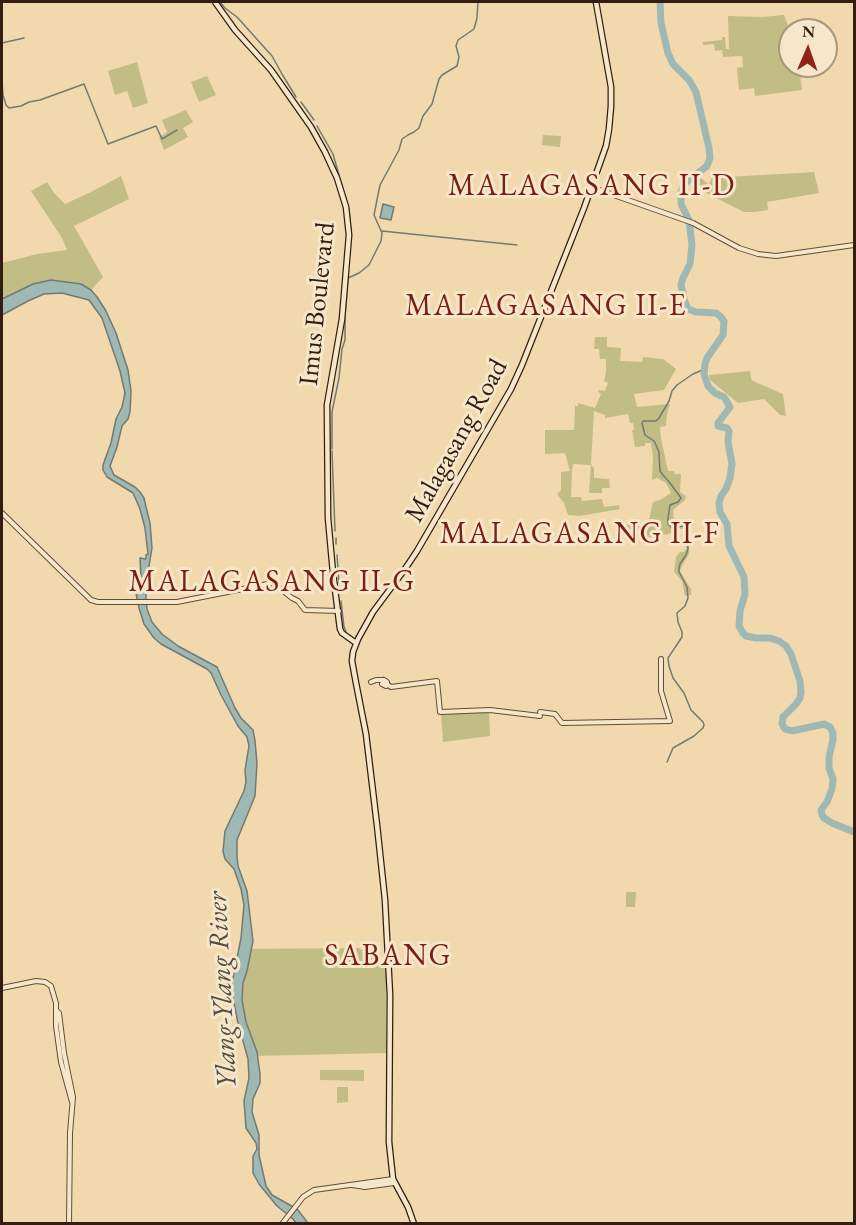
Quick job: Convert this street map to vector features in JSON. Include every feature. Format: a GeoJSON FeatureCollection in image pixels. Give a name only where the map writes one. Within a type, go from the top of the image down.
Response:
{"type":"FeatureCollection","features":[{"type":"Feature","properties":{"kind":"main road","name":"Imus Boulevard"},"geometry":{"type":"LineString","coordinates":[[215,2],[235,30],[271,70],[311,127],[326,152],[346,207],[349,235],[342,319],[327,405],[328,518],[341,631],[356,643]]}},
{"type":"Feature","properties":{"kind":"main road","name":"Malagasang Road"},"geometry":{"type":"LineString","coordinates":[[356,643],[373,612],[417,551],[508,395],[582,215],[606,146],[611,102],[611,87],[596,2]]}},
{"type":"Feature","properties":{"kind":"main road"},"geometry":{"type":"LineString","coordinates":[[356,643],[352,661],[366,734],[385,900],[390,995],[389,1142],[393,1181],[408,1207],[414,1224]]}},
{"type":"Feature","properties":{"kind":"street"},"geometry":{"type":"LineString","coordinates":[[591,187],[693,223],[739,248],[758,254],[776,256],[855,245]]}},
{"type":"Feature","properties":{"kind":"street"},"geometry":{"type":"LineString","coordinates":[[2,513],[91,600],[98,602],[177,602],[273,583],[298,600],[305,610],[339,611]]}},
{"type":"Feature","properties":{"kind":"street"},"geometry":{"type":"LineString","coordinates":[[384,683],[391,687],[437,681],[440,712],[490,710],[555,714],[562,723],[669,721],[661,691],[661,659]]}},
{"type":"Feature","properties":{"kind":"street"},"geometry":{"type":"LineString","coordinates":[[2,988],[33,982],[47,983],[51,986],[55,997],[73,1097],[69,1224]]}},
{"type":"Feature","properties":{"kind":"street"},"geometry":{"type":"LineString","coordinates":[[282,1224],[305,1196],[314,1190],[351,1185],[364,1187],[393,1181]]}},
{"type":"Feature","properties":{"kind":"shaded area"},"geometry":{"type":"Polygon","coordinates":[[[784,15],[785,18],[778,18],[778,78],[800,78],[802,90],[755,96],[754,88],[739,90],[737,68],[743,67],[742,56],[723,57],[722,50],[715,51],[714,44],[703,45],[703,42],[722,40],[722,37],[725,37],[726,49],[729,49],[728,16],[784,15]]]}},
{"type":"Feature","properties":{"kind":"shaded area"},"geometry":{"type":"Polygon","coordinates":[[[137,62],[148,103],[133,108],[127,91],[115,95],[108,71],[137,62]]]}},
{"type":"Feature","properties":{"kind":"shaded area"},"geometry":{"type":"Polygon","coordinates":[[[207,76],[216,95],[199,102],[191,82],[207,76]]]}},
{"type":"Feature","properties":{"kind":"shaded area"},"geometry":{"type":"Polygon","coordinates":[[[186,110],[193,122],[183,128],[188,137],[164,150],[159,137],[167,132],[162,120],[186,110]]]}},
{"type":"Feature","properties":{"kind":"shaded area"},"geometry":{"type":"Polygon","coordinates":[[[543,135],[561,136],[560,147],[542,145],[543,135]]]}},
{"type":"Feature","properties":{"kind":"shaded area"},"geometry":{"type":"Polygon","coordinates":[[[814,172],[819,193],[767,202],[768,210],[754,212],[744,212],[706,193],[697,181],[701,178],[709,185],[712,177],[814,172]]]}},
{"type":"Feature","properties":{"kind":"shaded area"},"geometry":{"type":"Polygon","coordinates":[[[121,176],[129,199],[74,226],[103,277],[91,290],[81,284],[51,280],[33,284],[2,299],[2,263],[37,254],[67,250],[62,238],[31,191],[47,182],[65,204],[121,176]]]}},
{"type":"Feature","properties":{"kind":"shaded area"},"geometry":{"type":"Polygon","coordinates":[[[595,337],[607,337],[607,347],[621,348],[620,361],[642,362],[643,357],[663,359],[676,369],[664,390],[634,394],[637,407],[670,404],[666,426],[660,427],[661,438],[668,471],[681,474],[680,492],[686,496],[685,500],[673,510],[674,526],[679,522],[693,521],[694,525],[690,527],[689,554],[680,571],[691,589],[691,595],[685,596],[682,581],[674,572],[676,557],[686,549],[685,530],[677,529],[669,534],[645,538],[653,502],[671,493],[666,483],[657,478],[652,480],[651,443],[635,447],[633,423],[630,423],[628,414],[605,418],[605,415],[594,411],[591,464],[594,469],[594,478],[609,479],[610,488],[602,488],[602,493],[589,493],[591,465],[573,464],[572,471],[571,497],[581,497],[582,501],[602,499],[604,507],[619,505],[620,509],[580,516],[568,515],[564,503],[557,494],[561,490],[561,472],[570,471],[565,453],[545,454],[545,430],[574,430],[575,406],[578,406],[578,403],[595,408],[601,394],[599,390],[605,391],[608,383],[604,381],[606,359],[600,359],[599,349],[594,349],[595,337]]]}},
{"type":"Feature","properties":{"kind":"shaded area"},"geometry":{"type":"Polygon","coordinates":[[[750,371],[753,381],[783,394],[786,416],[780,415],[764,399],[738,403],[710,380],[709,375],[750,371]]]}},
{"type":"Feature","properties":{"kind":"shaded area"},"geometry":{"type":"Polygon","coordinates":[[[622,524],[640,526],[640,537],[621,535],[622,524]]]}},
{"type":"Feature","properties":{"kind":"shaded area"},"geometry":{"type":"Polygon","coordinates":[[[489,712],[490,736],[443,742],[441,713],[489,712]]]}},
{"type":"Feature","properties":{"kind":"shaded area"},"geometry":{"type":"Polygon","coordinates":[[[626,892],[636,892],[635,907],[626,907],[626,892]]]}},
{"type":"Feature","properties":{"kind":"shaded area"},"geometry":{"type":"Polygon","coordinates":[[[359,948],[386,967],[386,1053],[253,1056],[236,997],[242,949],[359,948]]]}},
{"type":"Feature","properties":{"kind":"shaded area"},"geometry":{"type":"Polygon","coordinates":[[[320,1070],[364,1070],[364,1081],[320,1080],[320,1070]]]}},
{"type":"Feature","properties":{"kind":"shaded area"},"geometry":{"type":"Polygon","coordinates":[[[337,1087],[348,1087],[348,1102],[337,1103],[337,1087]]]}},
{"type":"Feature","properties":{"kind":"water"},"geometry":{"type":"Polygon","coordinates":[[[383,204],[394,207],[391,220],[380,218],[383,204]]]}},
{"type":"Feature","properties":{"kind":"water"},"geometry":{"type":"Polygon","coordinates":[[[51,280],[81,284],[97,297],[116,333],[128,370],[131,391],[130,412],[122,426],[110,466],[114,475],[135,487],[144,498],[150,523],[152,548],[146,584],[146,600],[152,622],[162,634],[178,646],[217,667],[235,708],[253,730],[257,763],[255,796],[237,840],[238,866],[247,891],[253,941],[243,983],[242,1000],[246,1022],[257,1052],[260,1074],[260,1083],[253,1099],[252,1112],[259,1135],[259,1155],[266,1186],[272,1195],[297,1209],[308,1223],[296,1223],[277,1206],[259,1184],[253,1173],[256,1143],[246,1128],[244,1101],[249,1078],[248,1059],[231,988],[241,938],[244,905],[234,869],[225,859],[223,851],[225,831],[246,782],[245,770],[249,746],[247,737],[238,726],[211,673],[161,644],[144,624],[136,593],[141,579],[140,558],[146,559],[148,554],[140,509],[133,493],[107,477],[103,470],[125,393],[102,318],[89,300],[62,293],[44,294],[2,315],[2,299],[33,284],[51,280]]]}},
{"type":"Feature","properties":{"kind":"waterway"},"geometry":{"type":"LineString","coordinates":[[220,2],[237,17],[272,56],[296,97]]}},
{"type":"Feature","properties":{"kind":"waterway"},"geometry":{"type":"LineString","coordinates":[[348,278],[369,265],[381,241],[382,233],[374,215],[380,185],[399,150],[402,139],[419,128],[423,116],[432,104],[439,79],[457,66],[459,57],[456,46],[458,40],[474,29],[478,2]]}},
{"type":"Feature","properties":{"kind":"waterway"},"geometry":{"type":"LineString","coordinates":[[660,2],[661,23],[668,53],[673,64],[689,80],[696,92],[709,148],[710,158],[707,166],[684,184],[681,192],[681,204],[689,220],[692,245],[690,264],[681,285],[688,309],[696,312],[716,313],[724,321],[723,335],[707,358],[704,374],[708,386],[715,393],[724,397],[730,407],[718,423],[718,426],[727,428],[729,431],[728,442],[732,464],[730,478],[719,503],[720,512],[727,524],[729,546],[744,577],[745,594],[739,626],[746,636],[779,641],[791,654],[800,681],[801,692],[796,704],[783,717],[782,724],[785,729],[792,731],[824,724],[830,727],[833,740],[829,768],[833,779],[827,802],[821,810],[822,815],[832,823],[854,832]]}},
{"type":"Feature","properties":{"kind":"waterway"},"geometry":{"type":"LineString","coordinates":[[2,43],[24,38]]}},
{"type":"Feature","properties":{"kind":"waterway"},"geometry":{"type":"LineString","coordinates":[[2,81],[3,95],[9,108],[40,100],[84,84],[108,144],[156,126],[162,139],[177,130]]}},
{"type":"Feature","properties":{"kind":"waterway"},"geometry":{"type":"LineString","coordinates":[[301,102],[314,120]]}},
{"type":"Feature","properties":{"kind":"waterway"},"geometry":{"type":"LineString","coordinates":[[317,126],[333,154],[339,175]]}},
{"type":"Feature","properties":{"kind":"waterway"},"geometry":{"type":"LineString","coordinates":[[340,179],[349,210],[350,244]]}},
{"type":"Feature","properties":{"kind":"waterway"},"geometry":{"type":"LineString","coordinates":[[382,231],[517,245]]}},
{"type":"Feature","properties":{"kind":"waterway"},"geometry":{"type":"LineString","coordinates":[[332,449],[332,412],[345,340],[348,278]]}},
{"type":"Feature","properties":{"kind":"waterway"},"geometry":{"type":"LineString","coordinates":[[667,762],[673,748],[694,736],[704,725],[691,710],[684,693],[673,678],[668,658],[682,637],[677,613],[685,606],[688,598],[687,587],[679,572],[680,564],[688,549],[687,528],[682,526],[672,528],[668,524],[670,505],[681,498],[660,471],[659,452],[654,441],[645,435],[642,423],[643,421],[656,421],[677,385],[705,369]]}},
{"type":"Feature","properties":{"kind":"waterway"},"geometry":{"type":"LineString","coordinates":[[332,451],[335,531]]}},
{"type":"Feature","properties":{"kind":"waterway"},"geometry":{"type":"LineString","coordinates":[[336,538],[336,544]]}},
{"type":"Feature","properties":{"kind":"waterway"},"geometry":{"type":"LineString","coordinates":[[337,555],[339,583]]}},
{"type":"Feature","properties":{"kind":"waterway"},"geometry":{"type":"LineString","coordinates":[[341,601],[346,631]]}},
{"type":"Feature","properties":{"kind":"district","name":"MALAGASANG II-D"},"geometry":{"type":"Point","coordinates":[592,187]}},
{"type":"Feature","properties":{"kind":"district","name":"MALAGASANG II-E"},"geometry":{"type":"Point","coordinates":[546,307]}},
{"type":"Feature","properties":{"kind":"district","name":"MALAGASANG II-F"},"geometry":{"type":"Point","coordinates":[580,535]}},
{"type":"Feature","properties":{"kind":"district","name":"MALAGASANG II-G"},"geometry":{"type":"Point","coordinates":[272,583]}},
{"type":"Feature","properties":{"kind":"district","name":"SABANG"},"geometry":{"type":"Point","coordinates":[388,957]}},
{"type":"Feature","properties":{"kind":"water label","name":"Ylang-Ylang River"},"geometry":{"type":"Point","coordinates":[223,990]}}]}
